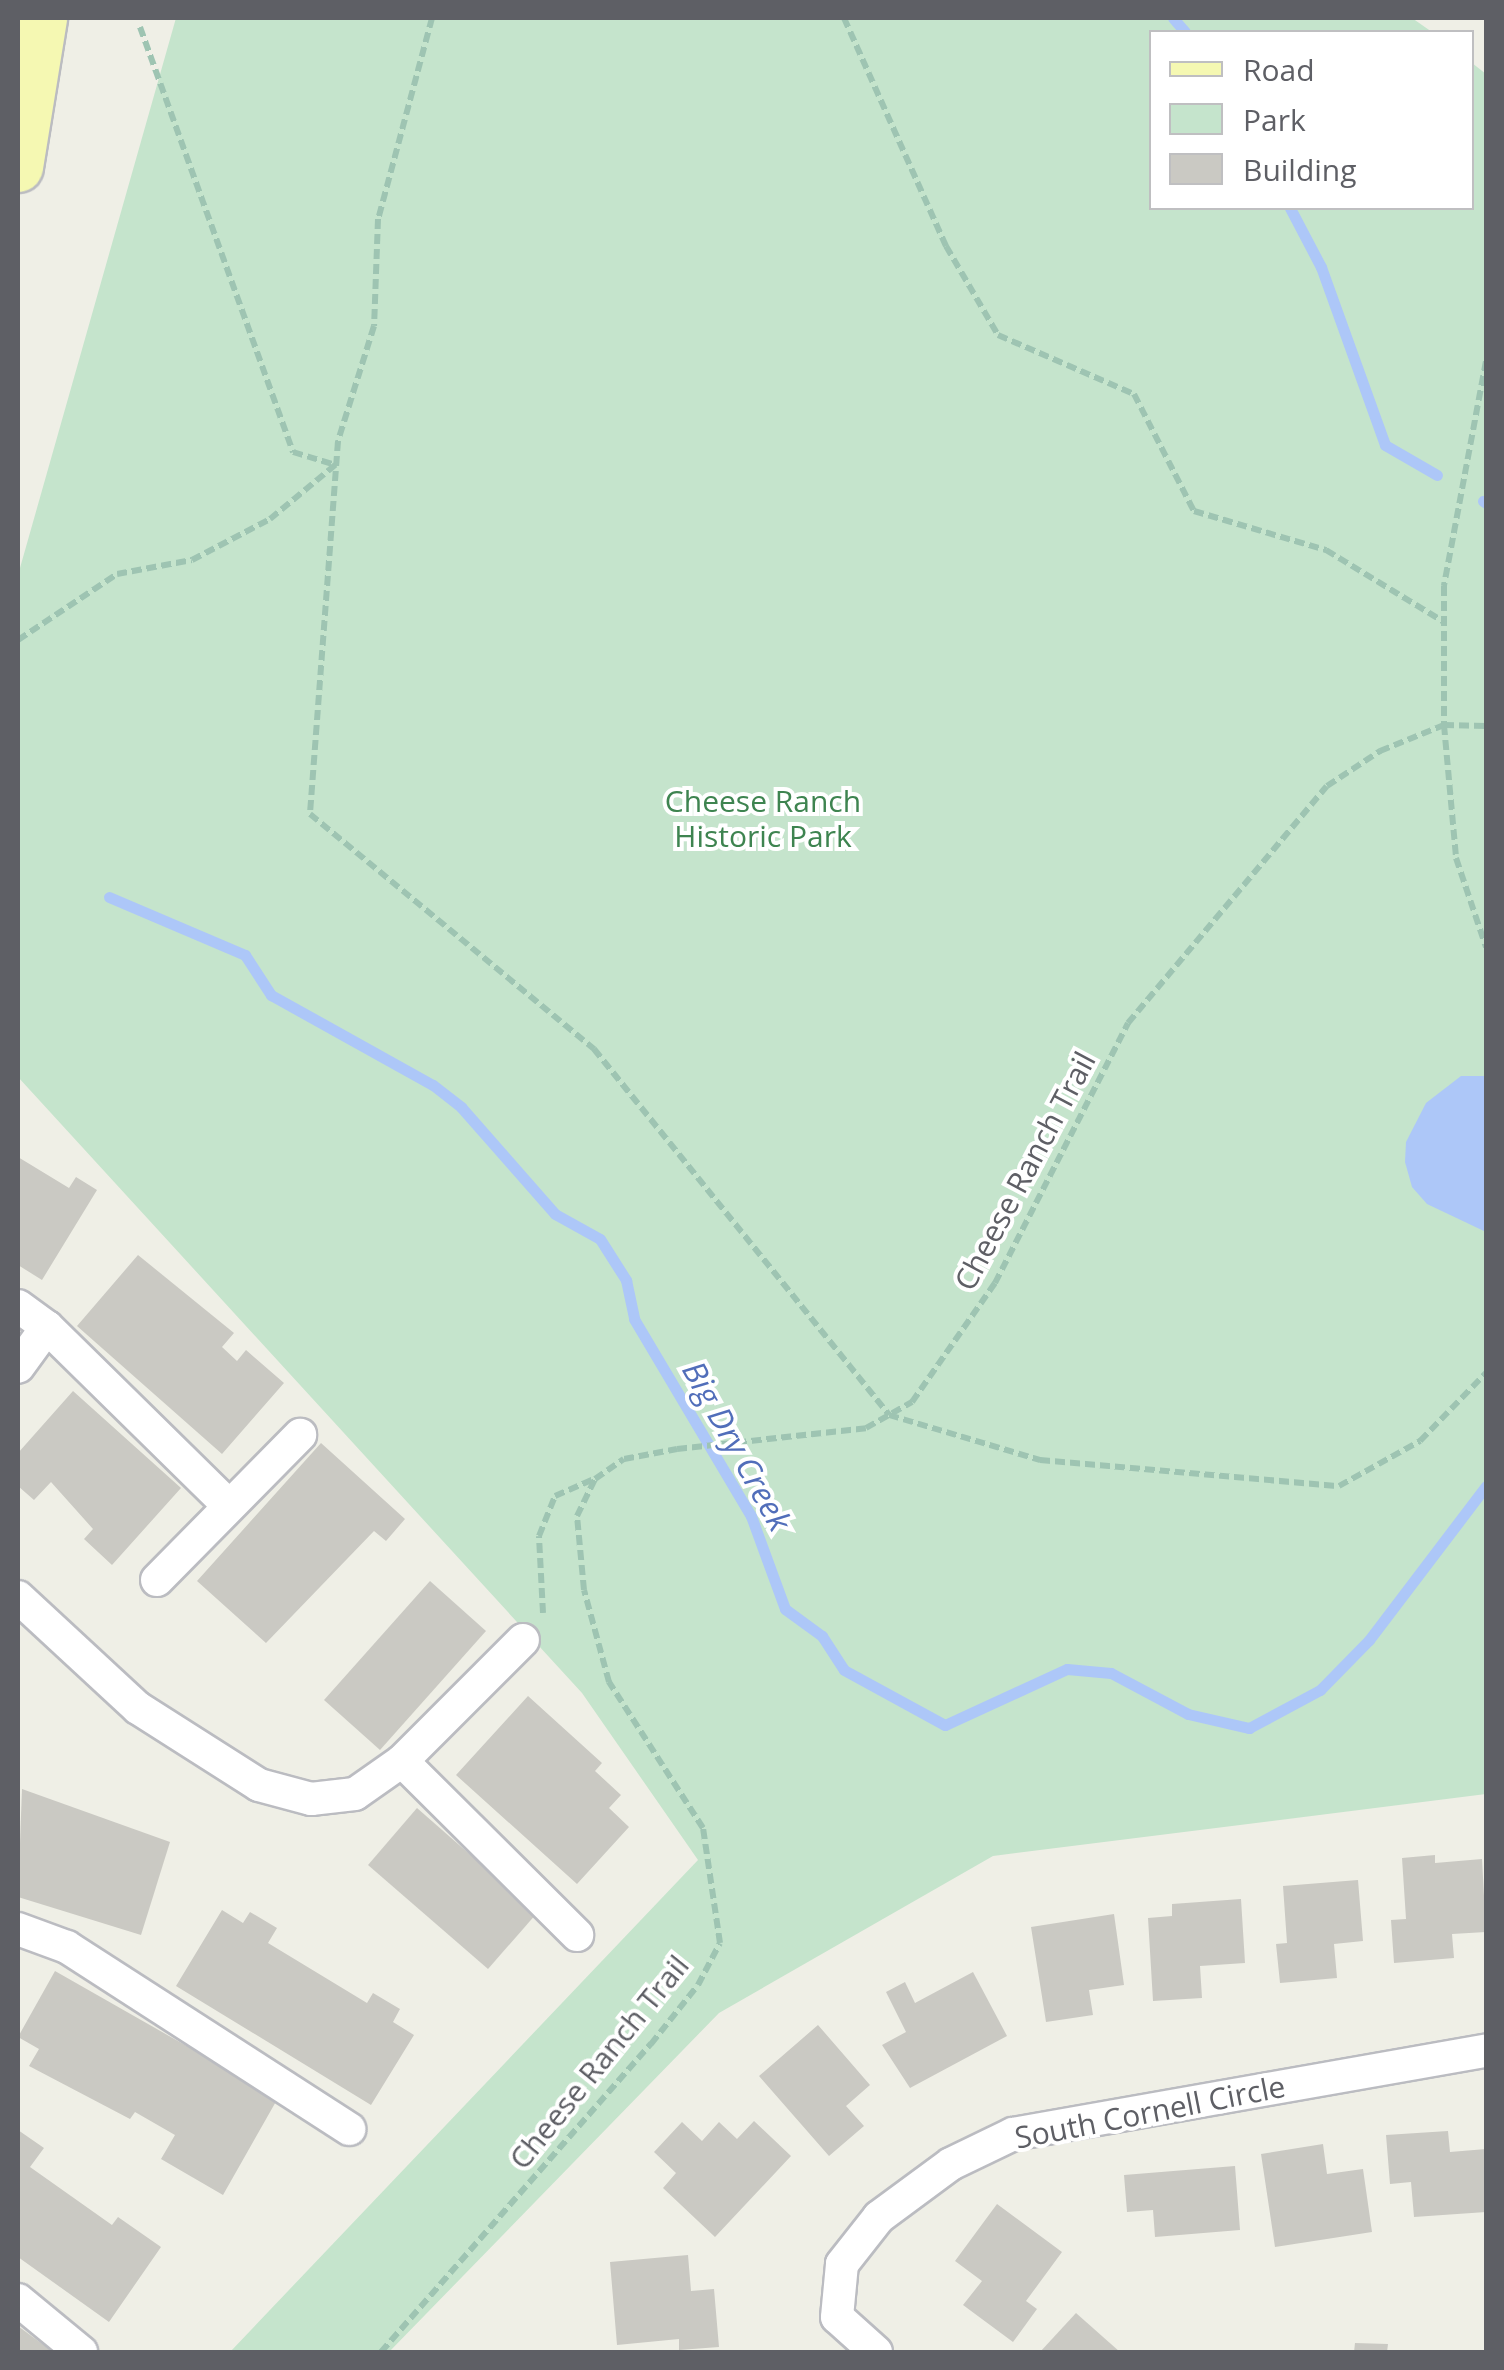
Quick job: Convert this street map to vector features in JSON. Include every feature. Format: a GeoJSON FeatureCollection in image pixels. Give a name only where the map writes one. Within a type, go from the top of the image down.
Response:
{"type":"FeatureCollection","features":[{"type":"Feature","properties":{"kind":"main road"},"geometry":{"type":"LineString","coordinates":[[18,168],[42,18]]}},
{"type":"Feature","properties":{"kind":"street"},"geometry":{"type":"LineString","coordinates":[[18,1306],[47,1327],[230,1506]]}},
{"type":"Feature","properties":{"kind":"street"},"geometry":{"type":"LineString","coordinates":[[18,1367],[47,1327]]}},
{"type":"Feature","properties":{"kind":"street"},"geometry":{"type":"LineString","coordinates":[[156,1580],[300,1435]]}},
{"type":"Feature","properties":{"kind":"street"},"geometry":{"type":"LineString","coordinates":[[18,1596],[138,1708],[259,1785],[311,1799],[355,1794],[402,1761],[523,1640]]}},
{"type":"Feature","properties":{"kind":"street"},"geometry":{"type":"LineString","coordinates":[[402,1761],[576,1935]]}},
{"type":"Feature","properties":{"kind":"street"},"geometry":{"type":"LineString","coordinates":[[18,1929],[67,1947],[350,2128]]}},
{"type":"Feature","properties":{"kind":"street","name":"South Cornell Circle"},"geometry":{"type":"LineString","coordinates":[[876,2352],[837,2317],[842,2264],[879,2217],[951,2164],[1013,2134],[1486,2051]]}},
{"type":"Feature","properties":{"kind":"street"},"geometry":{"type":"LineString","coordinates":[[18,2300],[81,2352]]}},
{"type":"Feature","properties":{"kind":"path"},"geometry":{"type":"LineString","coordinates":[[432,18],[378,219],[374,326],[336,464],[310,814],[594,1050],[889,1415],[1040,1460],[1338,1486],[1420,1442],[1486,1373]]}},
{"type":"Feature","properties":{"kind":"path"},"geometry":{"type":"LineString","coordinates":[[844,18],[946,246],[998,335],[1134,394],[1194,511],[1326,550],[1444,622]]}},
{"type":"Feature","properties":{"kind":"path"},"geometry":{"type":"LineString","coordinates":[[140,27],[293,452],[336,464]]}},
{"type":"Feature","properties":{"kind":"path"},"geometry":{"type":"LineString","coordinates":[[1486,361],[1444,586],[1444,725],[1456,858],[1486,946]]}},
{"type":"Feature","properties":{"kind":"path"},"geometry":{"type":"LineString","coordinates":[[18,640],[117,574],[192,560],[254,527],[336,464]]}},
{"type":"Feature","properties":{"kind":"path","name":"Cheese Ranch Trail"},"geometry":{"type":"LineString","coordinates":[[381,2352],[651,2044],[698,1985],[720,1942],[703,1828],[609,1682],[584,1590],[577,1516],[595,1478],[624,1458],[677,1448],[866,1428],[912,1402],[996,1283],[1128,1024],[1327,786],[1380,751],[1444,725],[1486,726]]}},
{"type":"Feature","properties":{"kind":"path"},"geometry":{"type":"LineString","coordinates":[[523,1640],[544,1616],[538,1536],[556,1496],[595,1478]]}},
{"type":"Feature","properties":{"kind":"green space","name":"Cheese Ranch Historic Park"},"geometry":{"type":"Polygon","coordinates":[[[176,18],[1412,18],[1429,30],[1149,30],[1149,210],[1474,210],[1474,65],[1486,74],[1486,1794],[993,1856],[719,2013],[389,2352],[230,2352],[698,1860],[582,1693],[18,1077],[18,575],[176,18]]]}},
{"type":"Feature","properties":{"kind":"water"},"geometry":{"type":"Polygon","coordinates":[[[1461,1076],[1486,1076],[1486,1232],[1427,1204],[1412,1187],[1405,1162],[1406,1142],[1426,1103],[1461,1076]]]}},
{"type":"Feature","properties":{"kind":"building"},"geometry":{"type":"Polygon","coordinates":[[[18,1157],[69,1188],[76,1177],[97,1190],[42,1280],[18,1265],[18,1157]]]}},
{"type":"Feature","properties":{"kind":"building"},"geometry":{"type":"Polygon","coordinates":[[[138,1255],[234,1333],[222,1347],[237,1361],[246,1350],[284,1383],[222,1454],[77,1326],[138,1255]]]}},
{"type":"Feature","properties":{"kind":"building"},"geometry":{"type":"Polygon","coordinates":[[[73,1391],[181,1488],[112,1565],[84,1539],[93,1529],[51,1482],[34,1500],[18,1486],[18,1453],[73,1391]]]}},
{"type":"Feature","properties":{"kind":"building"},"geometry":{"type":"Polygon","coordinates":[[[321,1443],[405,1519],[386,1541],[374,1531],[266,1643],[197,1581],[321,1443]]]}},
{"type":"Feature","properties":{"kind":"building"},"geometry":{"type":"Polygon","coordinates":[[[430,1581],[486,1631],[380,1750],[324,1700],[430,1581]]]}},
{"type":"Feature","properties":{"kind":"building"},"geometry":{"type":"Polygon","coordinates":[[[528,1696],[602,1763],[595,1771],[621,1795],[609,1808],[629,1827],[577,1884],[456,1775],[528,1696]]]}},
{"type":"Feature","properties":{"kind":"building"},"geometry":{"type":"Polygon","coordinates":[[[22,1789],[170,1842],[141,1935],[18,1897],[22,1789]]]}},
{"type":"Feature","properties":{"kind":"building"},"geometry":{"type":"Polygon","coordinates":[[[417,1808],[537,1913],[488,1969],[368,1865],[417,1808]]]}},
{"type":"Feature","properties":{"kind":"building"},"geometry":{"type":"Polygon","coordinates":[[[1435,1855],[1435,1863],[1482,1859],[1486,1932],[1452,1934],[1454,1958],[1394,1963],[1391,1920],[1406,1919],[1402,1858],[1435,1855]]]}},
{"type":"Feature","properties":{"kind":"building"},"geometry":{"type":"Polygon","coordinates":[[[1358,1880],[1363,1941],[1334,1944],[1337,1978],[1280,1983],[1276,1944],[1287,1943],[1283,1886],[1358,1880]]]}},
{"type":"Feature","properties":{"kind":"building"},"geometry":{"type":"Polygon","coordinates":[[[1241,1899],[1245,1963],[1200,1966],[1202,1998],[1153,2001],[1148,1918],[1172,1916],[1172,1904],[1241,1899]]]}},
{"type":"Feature","properties":{"kind":"building"},"geometry":{"type":"Polygon","coordinates":[[[222,1910],[243,1923],[250,1912],[277,1928],[268,1943],[367,2003],[373,1993],[400,2009],[393,2022],[414,2035],[371,2105],[176,1986],[222,1910]]]}},
{"type":"Feature","properties":{"kind":"building"},"geometry":{"type":"Polygon","coordinates":[[[1114,1914],[1124,1985],[1089,1990],[1093,2015],[1046,2022],[1031,1927],[1114,1914]]]}},
{"type":"Feature","properties":{"kind":"building"},"geometry":{"type":"Polygon","coordinates":[[[55,1971],[278,2098],[223,2195],[161,2159],[175,2135],[135,2112],[130,2119],[29,2066],[39,2049],[18,2037],[55,1971]]]}},
{"type":"Feature","properties":{"kind":"building"},"geometry":{"type":"Polygon","coordinates":[[[973,1972],[1007,2036],[910,2088],[882,2045],[906,2032],[886,1992],[905,1982],[915,2003],[973,1972]]]}},
{"type":"Feature","properties":{"kind":"building"},"geometry":{"type":"Polygon","coordinates":[[[818,2025],[870,2085],[846,2106],[864,2126],[829,2156],[759,2076],[818,2025]]]}},
{"type":"Feature","properties":{"kind":"building"},"geometry":{"type":"Polygon","coordinates":[[[754,2121],[791,2156],[715,2237],[663,2188],[676,2173],[654,2152],[682,2122],[702,2141],[719,2122],[737,2139],[754,2121]]]}},
{"type":"Feature","properties":{"kind":"building"},"geometry":{"type":"Polygon","coordinates":[[[18,2130],[44,2148],[30,2167],[112,2225],[118,2217],[161,2247],[109,2322],[18,2257],[18,2130]]]}},
{"type":"Feature","properties":{"kind":"building"},"geometry":{"type":"Polygon","coordinates":[[[1448,2131],[1450,2152],[1486,2149],[1486,2212],[1414,2217],[1411,2182],[1390,2184],[1386,2135],[1448,2131]]]}},
{"type":"Feature","properties":{"kind":"building"},"geometry":{"type":"Polygon","coordinates":[[[1323,2144],[1327,2174],[1363,2169],[1372,2232],[1275,2247],[1261,2154],[1323,2144]]]}},
{"type":"Feature","properties":{"kind":"building"},"geometry":{"type":"Polygon","coordinates":[[[1235,2166],[1240,2230],[1155,2237],[1153,2210],[1127,2212],[1124,2175],[1235,2166]]]}},
{"type":"Feature","properties":{"kind":"building"},"geometry":{"type":"Polygon","coordinates":[[[997,2204],[1062,2252],[1026,2301],[1037,2309],[1013,2342],[963,2305],[982,2281],[955,2261],[997,2204]]]}},
{"type":"Feature","properties":{"kind":"building"},"geometry":{"type":"Polygon","coordinates":[[[688,2255],[691,2291],[714,2289],[719,2347],[679,2350],[679,2339],[617,2345],[610,2262],[688,2255]]]}},
{"type":"Feature","properties":{"kind":"building"},"geometry":{"type":"Polygon","coordinates":[[[1076,2313],[1120,2352],[1040,2352],[1076,2313]]]}},
{"type":"Feature","properties":{"kind":"building"},"geometry":{"type":"Polygon","coordinates":[[[18,2326],[53,2352],[18,2352],[18,2326]]]}},
{"type":"Feature","properties":{"kind":"building"},"geometry":{"type":"Polygon","coordinates":[[[1355,2343],[1388,2344],[1387,2352],[1354,2352],[1355,2343]]]}},
{"type":"Feature","properties":{"kind":"waterway"},"geometry":{"type":"LineString","coordinates":[[1173,18],[1183,30]]}},
{"type":"Feature","properties":{"kind":"waterway"},"geometry":{"type":"LineString","coordinates":[[1291,210],[1321,267],[1385,445],[1437,475]]}},
{"type":"Feature","properties":{"kind":"waterway","name":"Big Dry Creek"},"geometry":{"type":"LineString","coordinates":[[109,897],[245,955],[271,995],[433,1085],[461,1107],[555,1214],[600,1239],[626,1280],[634,1319],[751,1516],[785,1609],[822,1636],[844,1670],[945,1725],[1067,1669],[1111,1673],[1188,1714],[1249,1728],[1320,1690],[1369,1640],[1486,1486]]}}]}
